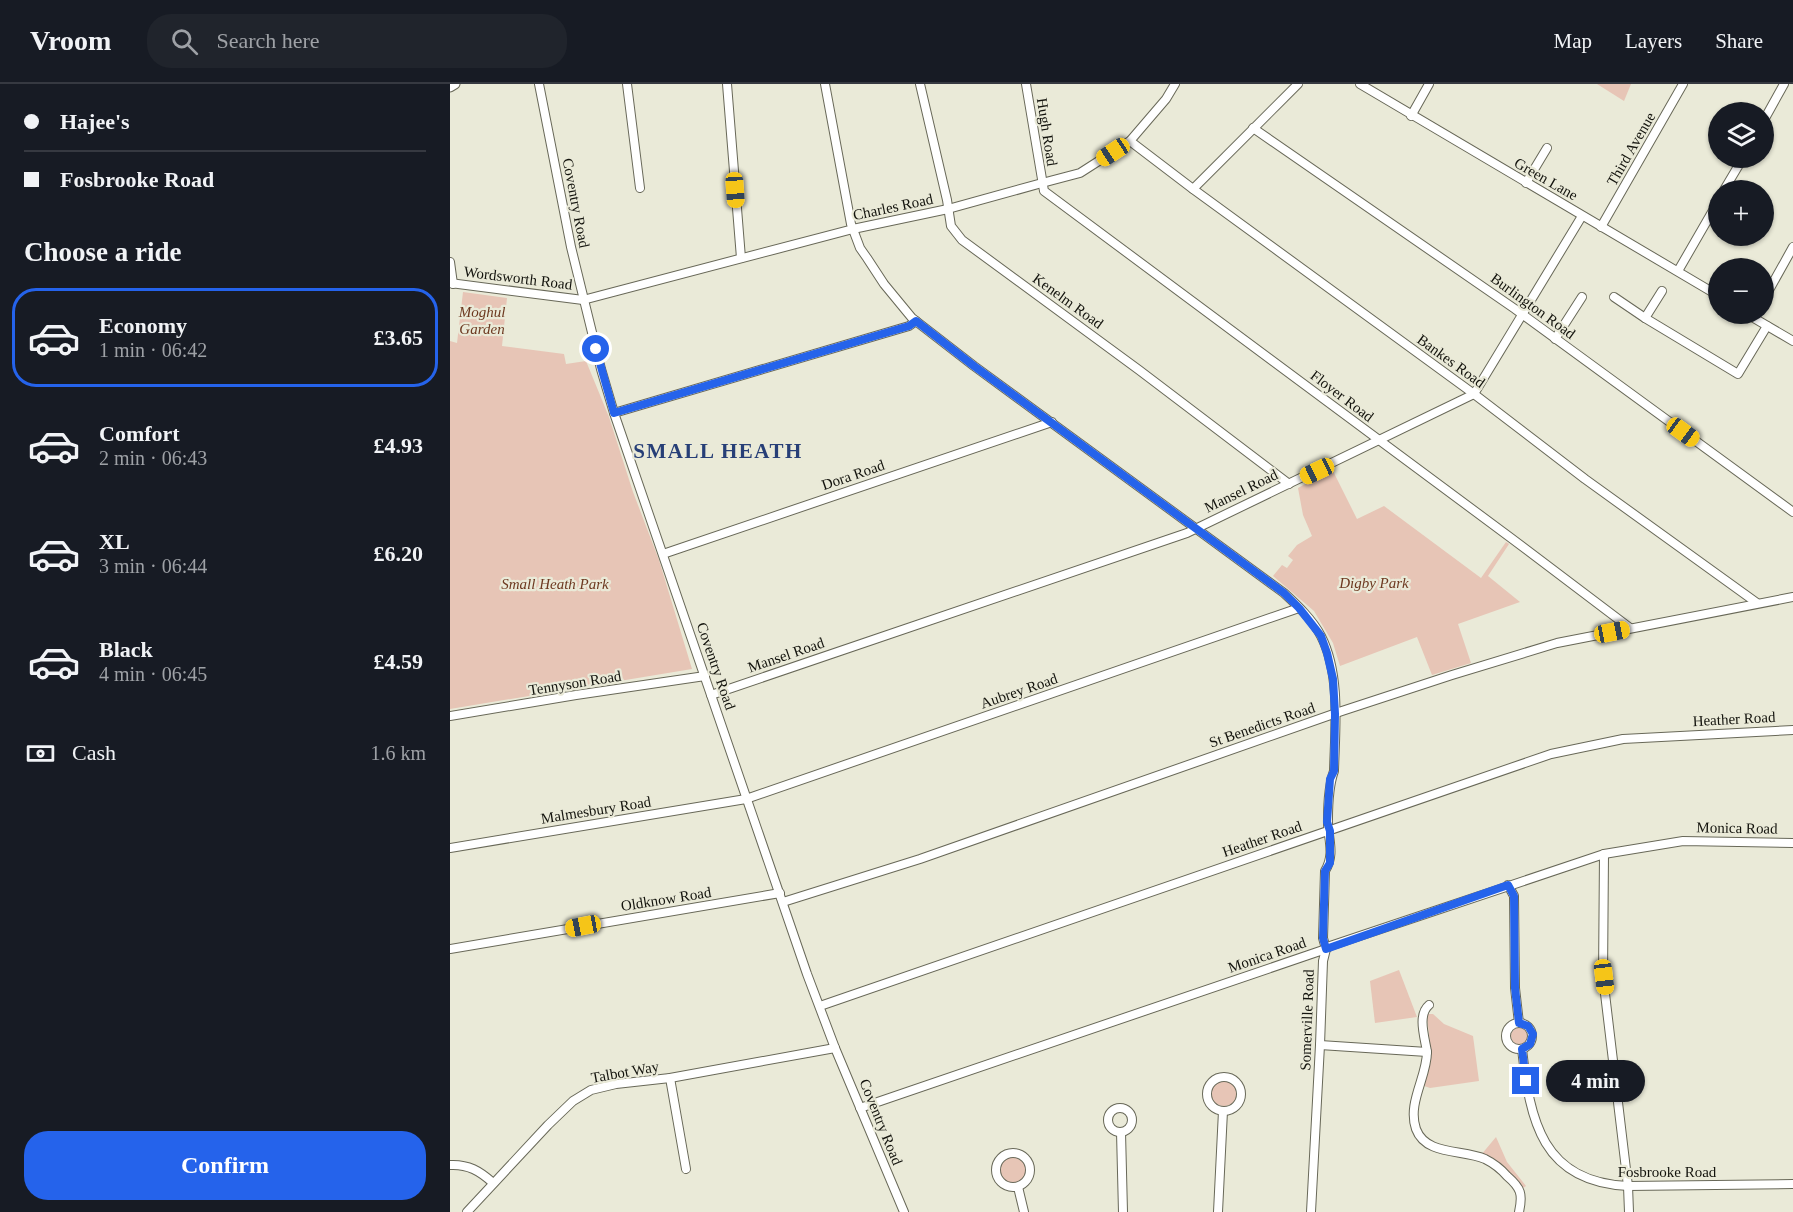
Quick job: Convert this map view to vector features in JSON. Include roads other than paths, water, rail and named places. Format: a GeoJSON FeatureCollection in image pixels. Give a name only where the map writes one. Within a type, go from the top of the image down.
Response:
{"type":"FeatureCollection","features":[{"type":"Feature","properties":{"kind":"main road"},"geometry":{"type":"LineString","coordinates":[[450,87],[455,84]]}},
{"type":"Feature","properties":{"kind":"street","name":"Coventry Road"},"geometry":{"type":"LineString","coordinates":[[539,84],[583,300],[614,413],[746,799],[820,1006],[904,1212]]}},
{"type":"Feature","properties":{"kind":"street","name":"Coventry Road"},"geometry":{"type":"LineString","coordinates":[[544,84],[546,114]]}},
{"type":"Feature","properties":{"kind":"street"},"geometry":{"type":"LineString","coordinates":[[627,84],[640,189]]}},
{"type":"Feature","properties":{"kind":"street"},"geometry":{"type":"LineString","coordinates":[[727,84],[741,258]]}},
{"type":"Feature","properties":{"kind":"street","name":"Somerville Road"},"geometry":{"type":"LineString","coordinates":[[825,84],[853,229],[860,248],[884,284],[916,321],[1284,593],[1321,636],[1333,679],[1335,714],[1334,771],[1330,779],[1327,822],[1330,831],[1330,863],[1325,871],[1323,938],[1326,949],[1323,961],[1311,1212]]}},
{"type":"Feature","properties":{"kind":"street","name":"Kenelm Road"},"geometry":{"type":"LineString","coordinates":[[920,84],[951,226],[962,240],[1139,370],[1288,484]]}},
{"type":"Feature","properties":{"kind":"street","name":"Hugh Road"},"geometry":{"type":"LineString","coordinates":[[1026,84],[1042,183]]}},
{"type":"Feature","properties":{"kind":"street","name":"Charles Road"},"geometry":{"type":"LineString","coordinates":[[583,300],[853,229],[948,209],[1080,173],[1130,141],[1166,99],[1175,84]]}},
{"type":"Feature","properties":{"kind":"street"},"geometry":{"type":"LineString","coordinates":[[1192,189],[1298,84]]}},
{"type":"Feature","properties":{"kind":"street","name":"Green Lane"},"geometry":{"type":"LineString","coordinates":[[1360,84],[1708,289]]}},
{"type":"Feature","properties":{"kind":"street"},"geometry":{"type":"LineString","coordinates":[[1411,116],[1429,84]]}},
{"type":"Feature","properties":{"kind":"street","name":"Third Avenue"},"geometry":{"type":"LineString","coordinates":[[1601,227],[1683,84]]}},
{"type":"Feature","properties":{"kind":"street"},"geometry":{"type":"LineString","coordinates":[[1774,102],[1784,84]]}},
{"type":"Feature","properties":{"kind":"street","name":"Burlington Road"},"geometry":{"type":"LineString","coordinates":[[1253,128],[1556,339],[1793,512]]}},
{"type":"Feature","properties":{"kind":"street","name":"Bankes Road"},"geometry":{"type":"LineString","coordinates":[[1130,141],[1192,189],[1756,603]]}},
{"type":"Feature","properties":{"kind":"street"},"geometry":{"type":"LineString","coordinates":[[1526,183],[1547,148]]}},
{"type":"Feature","properties":{"kind":"street","name":"Floyer Road"},"geometry":{"type":"LineString","coordinates":[[1042,183],[1044,191],[1630,628]]}},
{"type":"Feature","properties":{"kind":"street"},"geometry":{"type":"LineString","coordinates":[[1474,394],[1582,216]]}},
{"type":"Feature","properties":{"kind":"street"},"geometry":{"type":"LineString","coordinates":[[1678,271],[1708,219]]}},
{"type":"Feature","properties":{"kind":"street"},"geometry":{"type":"LineString","coordinates":[[1774,281],[1793,247]]}},
{"type":"Feature","properties":{"kind":"street"},"geometry":{"type":"LineString","coordinates":[[450,262],[451,284]]}},
{"type":"Feature","properties":{"kind":"street","name":"Wordsworth Road"},"geometry":{"type":"LineString","coordinates":[[451,284],[583,300]]}},
{"type":"Feature","properties":{"kind":"street"},"geometry":{"type":"LineString","coordinates":[[1645,318],[1662,291]]}},
{"type":"Feature","properties":{"kind":"street"},"geometry":{"type":"LineString","coordinates":[[1556,339],[1582,297]]}},
{"type":"Feature","properties":{"kind":"street"},"geometry":{"type":"LineString","coordinates":[[1614,297],[1738,374],[1767,326]]}},
{"type":"Feature","properties":{"kind":"street"},"geometry":{"type":"LineString","coordinates":[[614,413],[909,326],[916,321]]}},
{"type":"Feature","properties":{"kind":"street"},"geometry":{"type":"LineString","coordinates":[[1764,324],[1793,341]]}},
{"type":"Feature","properties":{"kind":"street","name":"Mansel Road"},"geometry":{"type":"LineString","coordinates":[[711,695],[1196,528],[1474,394]]}},
{"type":"Feature","properties":{"kind":"street","name":"Dora Road"},"geometry":{"type":"LineString","coordinates":[[663,554],[1052,422]]}},
{"type":"Feature","properties":{"kind":"street","name":"St Benedicts Road"},"geometry":{"type":"LineString","coordinates":[[783,902],[920,859],[1335,714],[1557,643],[1793,597]]}},
{"type":"Feature","properties":{"kind":"street","name":"Aubrey Road"},"geometry":{"type":"LineString","coordinates":[[746,799],[1299,608]]}},
{"type":"Feature","properties":{"kind":"street","name":"Tennyson Road"},"geometry":{"type":"LineString","coordinates":[[450,717],[705,676]]}},
{"type":"Feature","properties":{"kind":"street","name":"Heather Road"},"geometry":{"type":"LineString","coordinates":[[820,1006],[1551,754],[1623,739],[1793,730]]}},
{"type":"Feature","properties":{"kind":"street","name":"Malmesbury Road"},"geometry":{"type":"LineString","coordinates":[[450,848],[746,799]]}},
{"type":"Feature","properties":{"kind":"street","name":"Monica Road"},"geometry":{"type":"LineString","coordinates":[[860,1108],[1604,854],[1683,841],[1793,843]]}},
{"type":"Feature","properties":{"kind":"street"},"geometry":{"type":"LineString","coordinates":[[1604,854],[1604,977],[1629,1212]]}},
{"type":"Feature","properties":{"kind":"street","name":"Fosbrooke Road"},"geometry":{"type":"LineString","coordinates":[[1508,885],[1514,896],[1515,988],[1519,1023]]}},
{"type":"Feature","properties":{"kind":"street","name":"Oldknow Road"},"geometry":{"type":"LineString","coordinates":[[450,949],[780,894]]}},
{"type":"Feature","properties":{"kind":"street"},"geometry":{"type":"LineString","coordinates":[[1429,1005],[1425,1008],[1423,1015],[1427,1060],[1414,1107],[1418,1133],[1429,1145],[1477,1156],[1494,1165],[1516,1184],[1520,1191],[1522,1196],[1519,1212]]}},
{"type":"Feature","properties":{"kind":"street","name":"Fosbrooke Road"},"geometry":{"type":"LineString","coordinates":[[1519,1023],[1528,1026],[1533,1034],[1530,1044],[1522,1049],[1514,1048],[1507,1040],[1509,1028],[1519,1023]]}},
{"type":"Feature","properties":{"kind":"street"},"geometry":{"type":"LineString","coordinates":[[1320,1045],[1427,1052]]}},
{"type":"Feature","properties":{"kind":"street","name":"Talbot Way"},"geometry":{"type":"LineString","coordinates":[[467,1212],[548,1125],[573,1101],[591,1090],[615,1084],[670,1078],[836,1048]]}},
{"type":"Feature","properties":{"kind":"street","name":"Fosbrooke Road"},"geometry":{"type":"LineString","coordinates":[[1522,1049],[1534,1119],[1545,1142],[1551,1152],[1574,1172],[1587,1179],[1607,1185],[1628,1186],[1793,1184]]}},
{"type":"Feature","properties":{"kind":"street"},"geometry":{"type":"LineString","coordinates":[[1222,1076],[1235,1080],[1242,1093],[1236,1107],[1223,1112],[1210,1105],[1207,1098],[1209,1084],[1222,1076]]}},
{"type":"Feature","properties":{"kind":"street"},"geometry":{"type":"LineString","coordinates":[[670,1078],[686,1169]]}},
{"type":"Feature","properties":{"kind":"street"},"geometry":{"type":"LineString","coordinates":[[1218,1212],[1223,1112]]}},
{"type":"Feature","properties":{"kind":"street"},"geometry":{"type":"LineString","coordinates":[[1121,1132],[1123,1212]]}},
{"type":"Feature","properties":{"kind":"street"},"geometry":{"type":"LineString","coordinates":[[1011,1153],[1024,1156],[1030,1166],[1029,1176],[1024,1184],[1018,1186],[1002,1183],[997,1176],[997,1163],[1003,1156],[1011,1153]]}},
{"type":"Feature","properties":{"kind":"street"},"geometry":{"type":"LineString","coordinates":[[450,1165],[462,1165],[478,1170],[493,1183]]}},
{"type":"Feature","properties":{"kind":"street"},"geometry":{"type":"LineString","coordinates":[[1018,1186],[1024,1212]]}},
{"type":"Feature","properties":{"kind":"district","name":"SMALL HEATH"},"geometry":{"type":"Point","coordinates":[718,451]}},
{"type":"Feature","properties":{"kind":"park label","name":"Moghul Garden"},"geometry":{"type":"Point","coordinates":[482,320]}},
{"type":"Feature","properties":{"kind":"park label","name":"Digby Park"},"geometry":{"type":"Point","coordinates":[1374,583]}},
{"type":"Feature","properties":{"kind":"park label","name":"Small Heath Park"},"geometry":{"type":"Point","coordinates":[555,584]}}]}
